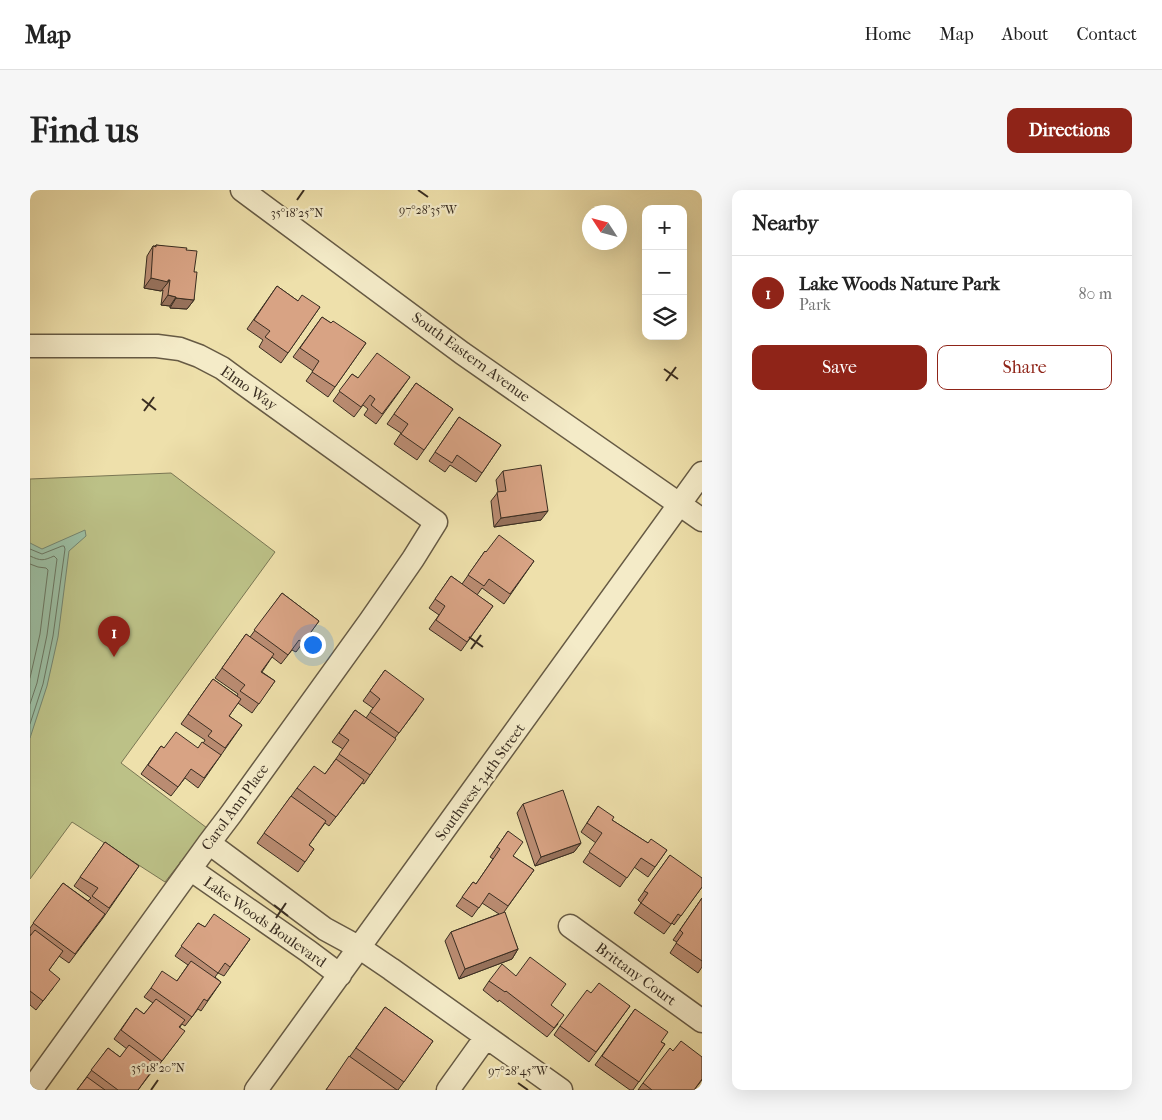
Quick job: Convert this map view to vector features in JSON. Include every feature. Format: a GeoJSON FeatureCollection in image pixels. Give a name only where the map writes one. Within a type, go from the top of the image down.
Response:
{"type":"FeatureCollection","features":[{"type":"Feature","properties":{"kind":"street","name":"South Eastern Avenue"},"geometry":{"type":"LineString","coordinates":[[242,190],[462,353],[702,520]]}},
{"type":"Feature","properties":{"kind":"street","name":"Elmo Way"},"geometry":{"type":"LineString","coordinates":[[30,346],[157,346],[180,349],[199,356],[222,368],[436,522]]}},
{"type":"Feature","properties":{"kind":"street","name":"Southwest 34th Street"},"geometry":{"type":"LineString","coordinates":[[256,1090],[702,473]]}},
{"type":"Feature","properties":{"kind":"street","name":"Carol Ann Place"},"geometry":{"type":"LineString","coordinates":[[31,1090],[370,621],[414,559],[436,522]]}},
{"type":"Feature","properties":{"kind":"street","name":"Lake Woods Boulevard"},"geometry":{"type":"LineString","coordinates":[[208,843],[325,929],[360,948],[561,1090]]}},
{"type":"Feature","properties":{"kind":"street","name":"Lake Woods Boulevard"},"geometry":{"type":"LineString","coordinates":[[190,869],[308,951],[340,976]]}},
{"type":"Feature","properties":{"kind":"street","name":"Brittany Court"},"geometry":{"type":"LineString","coordinates":[[570,926],[702,1021]]}},
{"type":"Feature","properties":{"kind":"street"},"geometry":{"type":"LineString","coordinates":[[448,1090],[486,1037]]}},
{"type":"Feature","properties":{"kind":"shaded area"},"geometry":{"type":"Polygon","coordinates":[[[171,473],[275,552],[121,763],[207,828],[165,882],[72,822],[30,879],[30,479],[171,473]]]}},
{"type":"Feature","properties":{"kind":"water"},"geometry":{"type":"Polygon","coordinates":[[[85,530],[86,536],[69,551],[58,637],[47,686],[30,738],[30,543],[42,549],[85,530]]]}},
{"type":"Feature","properties":{"kind":"building"},"geometry":{"type":"Polygon","coordinates":[[[156,245],[187,248],[186,250],[197,251],[194,272],[197,272],[194,300],[168,295],[170,280],[168,282],[151,278],[153,246],[156,247],[156,245]]]}},
{"type":"Feature","properties":{"kind":"building"},"geometry":{"type":"Polygon","coordinates":[[[277,286],[298,301],[302,295],[320,307],[288,353],[265,337],[270,331],[254,320],[277,286]]]}},
{"type":"Feature","properties":{"kind":"building"},"geometry":{"type":"Polygon","coordinates":[[[322,317],[331,323],[333,321],[366,343],[335,387],[312,372],[319,361],[300,348],[322,317]]]}},
{"type":"Feature","properties":{"kind":"building"},"geometry":{"type":"Polygon","coordinates":[[[377,353],[410,377],[382,414],[371,405],[375,399],[370,395],[361,407],[339,391],[352,374],[358,378],[377,353]]]}},
{"type":"Feature","properties":{"kind":"building"},"geometry":{"type":"Polygon","coordinates":[[[416,383],[453,409],[424,450],[401,434],[408,424],[394,414],[416,383]]]}},
{"type":"Feature","properties":{"kind":"building"},"geometry":{"type":"Polygon","coordinates":[[[459,417],[501,445],[482,473],[457,455],[452,463],[435,452],[459,417]]]}},
{"type":"Feature","properties":{"kind":"building"},"geometry":{"type":"Polygon","coordinates":[[[541,465],[548,511],[501,518],[497,492],[506,491],[503,471],[541,465]]]}},
{"type":"Feature","properties":{"kind":"building"},"geometry":{"type":"Polygon","coordinates":[[[499,535],[534,561],[510,594],[489,579],[484,586],[468,575],[499,535]]]}},
{"type":"Feature","properties":{"kind":"building"},"geometry":{"type":"Polygon","coordinates":[[[451,576],[493,606],[467,642],[436,620],[445,606],[435,599],[451,576]]]}},
{"type":"Feature","properties":{"kind":"building"},"geometry":{"type":"Polygon","coordinates":[[[282,593],[319,621],[303,643],[299,640],[288,655],[254,630],[282,593]]]}},
{"type":"Feature","properties":{"kind":"building"},"geometry":{"type":"Polygon","coordinates":[[[246,634],[274,654],[261,672],[275,681],[259,704],[240,691],[245,685],[222,668],[246,634]]]}},
{"type":"Feature","properties":{"kind":"building"},"geometry":{"type":"Polygon","coordinates":[[[385,670],[424,699],[399,733],[370,712],[380,699],[370,691],[385,670]]]}},
{"type":"Feature","properties":{"kind":"building"},"geometry":{"type":"Polygon","coordinates":[[[213,679],[241,699],[229,716],[242,725],[225,748],[208,736],[212,731],[188,714],[213,679]]]}},
{"type":"Feature","properties":{"kind":"building"},"geometry":{"type":"Polygon","coordinates":[[[355,710],[396,739],[370,775],[339,754],[349,740],[339,733],[355,710]]]}},
{"type":"Feature","properties":{"kind":"building"},"geometry":{"type":"Polygon","coordinates":[[[176,732],[198,748],[202,742],[221,755],[204,778],[191,769],[178,787],[148,765],[161,746],[164,748],[176,732]]]}},
{"type":"Feature","properties":{"kind":"building"},"geometry":{"type":"Polygon","coordinates":[[[336,759],[364,780],[336,817],[297,788],[314,766],[325,774],[336,759]]]}},
{"type":"Feature","properties":{"kind":"building"},"geometry":{"type":"Polygon","coordinates":[[[563,790],[581,843],[541,857],[523,804],[563,790]]]}},
{"type":"Feature","properties":{"kind":"building"},"geometry":{"type":"Polygon","coordinates":[[[291,796],[326,821],[309,845],[314,849],[305,862],[264,833],[291,796]]]}},
{"type":"Feature","properties":{"kind":"building"},"geometry":{"type":"Polygon","coordinates":[[[598,806],[614,817],[612,820],[648,843],[651,839],[667,850],[655,867],[641,858],[627,878],[589,852],[602,833],[587,823],[598,806]]]}},
{"type":"Feature","properties":{"kind":"building"},"geometry":{"type":"Polygon","coordinates":[[[508,831],[523,842],[513,856],[534,870],[508,906],[489,893],[479,908],[462,897],[473,882],[476,884],[500,849],[497,847],[508,831]]]}},
{"type":"Feature","properties":{"kind":"building"},"geometry":{"type":"Polygon","coordinates":[[[105,842],[139,866],[109,908],[92,896],[98,888],[80,877],[105,842]]]}},
{"type":"Feature","properties":{"kind":"building"},"geometry":{"type":"Polygon","coordinates":[[[670,855],[702,878],[702,887],[681,916],[678,914],[671,924],[641,903],[648,893],[644,891],[670,855]]]}},
{"type":"Feature","properties":{"kind":"building"},"geometry":{"type":"Polygon","coordinates":[[[63,883],[105,914],[75,954],[33,923],[63,883]]]}},
{"type":"Feature","properties":{"kind":"building"},"geometry":{"type":"Polygon","coordinates":[[[702,898],[702,961],[676,943],[683,933],[680,930],[702,898]]]}},
{"type":"Feature","properties":{"kind":"building"},"geometry":{"type":"Polygon","coordinates":[[[505,912],[518,949],[465,969],[451,932],[505,912]]]}},
{"type":"Feature","properties":{"kind":"building"},"geometry":{"type":"Polygon","coordinates":[[[214,914],[250,939],[230,967],[225,963],[218,973],[181,946],[198,923],[205,927],[214,914]]]}},
{"type":"Feature","properties":{"kind":"building"},"geometry":{"type":"Polygon","coordinates":[[[35,930],[63,951],[49,970],[60,979],[43,1001],[30,991],[30,936],[35,930]]]}},
{"type":"Feature","properties":{"kind":"building"},"geometry":{"type":"Polygon","coordinates":[[[530,957],[566,984],[551,1005],[564,1015],[554,1028],[506,991],[489,981],[502,964],[516,976],[530,957]]]}},
{"type":"Feature","properties":{"kind":"building"},"geometry":{"type":"Polygon","coordinates":[[[191,961],[221,982],[207,1001],[204,999],[192,1017],[151,988],[162,971],[177,981],[191,961]]]}},
{"type":"Feature","properties":{"kind":"building"},"geometry":{"type":"Polygon","coordinates":[[[599,983],[630,1006],[596,1052],[560,1026],[587,990],[591,993],[599,983]]]}},
{"type":"Feature","properties":{"kind":"building"},"geometry":{"type":"Polygon","coordinates":[[[156,999],[185,1020],[179,1027],[185,1031],[162,1061],[121,1030],[136,1008],[144,1014],[156,999]]]}},
{"type":"Feature","properties":{"kind":"building"},"geometry":{"type":"Polygon","coordinates":[[[385,1007],[433,1041],[404,1082],[356,1048],[385,1007]]]}},
{"type":"Feature","properties":{"kind":"building"},"geometry":{"type":"Polygon","coordinates":[[[635,1009],[668,1032],[661,1042],[665,1044],[639,1082],[602,1056],[635,1009]]]}},
{"type":"Feature","properties":{"kind":"building"},"geometry":{"type":"Polygon","coordinates":[[[681,1041],[702,1057],[702,1079],[694,1090],[652,1090],[643,1083],[670,1048],[673,1051],[681,1041]]]}},
{"type":"Feature","properties":{"kind":"building"},"geometry":{"type":"Polygon","coordinates":[[[129,1045],[156,1065],[138,1090],[118,1090],[91,1070],[108,1048],[120,1057],[129,1045]]]}},
{"type":"Feature","properties":{"kind":"building"},"geometry":{"type":"Polygon","coordinates":[[[349,1056],[397,1090],[326,1090],[349,1056]]]}},
{"type":"Feature","properties":{"kind":"building"},"geometry":{"type":"Polygon","coordinates":[[[87,1077],[105,1090],[77,1090],[87,1077]]]}},
{"type":"Feature","properties":{"kind":"place","name":"Lake Woods Nature Park"},"geometry":{"type":"Point","coordinates":[114,657]}}]}
